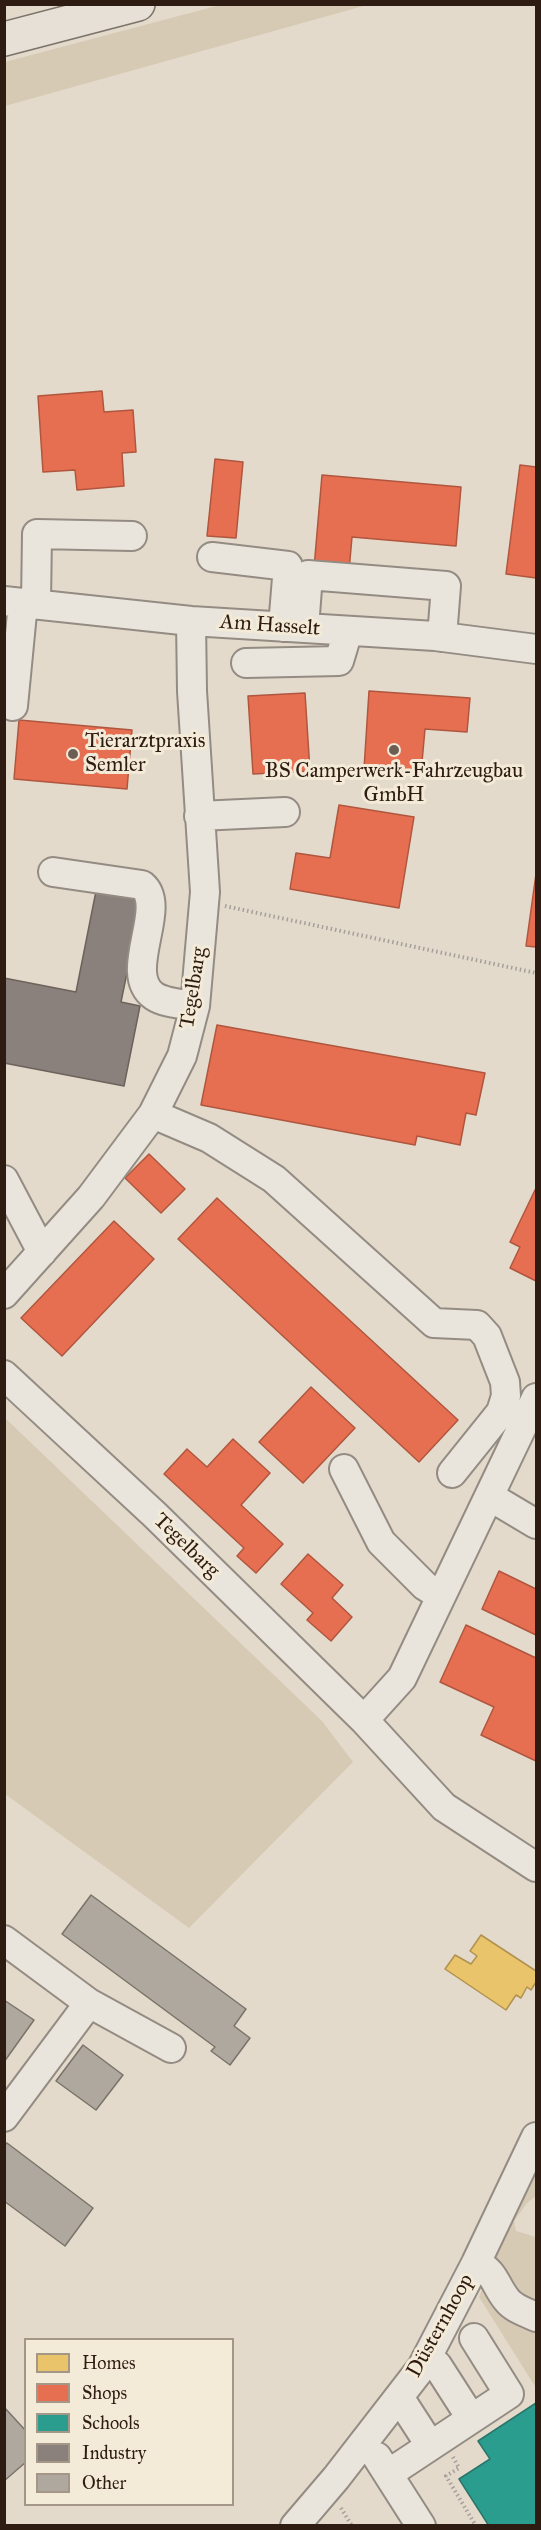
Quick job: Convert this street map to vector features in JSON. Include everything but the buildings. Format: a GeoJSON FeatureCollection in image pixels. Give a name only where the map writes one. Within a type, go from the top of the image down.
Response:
{"type":"FeatureCollection","features":[{"type":"Feature","properties":{"kind":"main road"},"geometry":{"type":"LineString","coordinates":[[4,39],[138,4]]}},
{"type":"Feature","properties":{"kind":"street"},"geometry":{"type":"LineString","coordinates":[[13,705],[21,603],[37,534],[132,536]]}},
{"type":"Feature","properties":{"kind":"street"},"geometry":{"type":"LineString","coordinates":[[212,557],[288,566],[293,627]]}},
{"type":"Feature","properties":{"kind":"street"},"geometry":{"type":"LineString","coordinates":[[293,627],[308,575],[446,586],[442,637]]}},
{"type":"Feature","properties":{"kind":"street","name":"Am Hasselt"},"geometry":{"type":"LineString","coordinates":[[21,603],[190,621],[442,637],[537,649]]}},
{"type":"Feature","properties":{"kind":"street","name":"Tegelbarg"},"geometry":{"type":"LineString","coordinates":[[4,1294],[91,1197],[153,1114],[182,1056],[195,1006],[205,892],[190,621]]}},
{"type":"Feature","properties":{"kind":"street"},"geometry":{"type":"LineString","coordinates":[[246,663],[339,660],[348,631]]}},
{"type":"Feature","properties":{"kind":"street"},"geometry":{"type":"LineString","coordinates":[[199,816],[285,813]]}},
{"type":"Feature","properties":{"kind":"street"},"geometry":{"type":"LineString","coordinates":[[53,872],[142,885],[147,889],[151,903],[142,966],[147,986],[151,994],[158,999],[195,1006]]}},
{"type":"Feature","properties":{"kind":"street"},"geometry":{"type":"LineString","coordinates":[[153,1114],[209,1138],[284,1186],[434,1323],[467,1323],[477,1325],[484,1331],[505,1382],[505,1405],[452,1473]]}},
{"type":"Feature","properties":{"kind":"street"},"geometry":{"type":"LineString","coordinates":[[4,1180],[42,1252]]}},
{"type":"Feature","properties":{"kind":"street","name":"Tegelbarg"},"geometry":{"type":"LineString","coordinates":[[4,1375],[155,1515],[364,1720],[444,1807],[537,1867]]}},
{"type":"Feature","properties":{"kind":"street"},"geometry":{"type":"LineString","coordinates":[[364,1720],[402,1678],[537,1398]]}},
{"type":"Feature","properties":{"kind":"street"},"geometry":{"type":"LineString","coordinates":[[344,1469],[381,1542],[425,1586],[441,1596]]}},
{"type":"Feature","properties":{"kind":"street"},"geometry":{"type":"LineString","coordinates":[[489,1496],[537,1524]]}},
{"type":"Feature","properties":{"kind":"street"},"geometry":{"type":"LineString","coordinates":[[4,1940],[89,2003],[171,2048]]}},
{"type":"Feature","properties":{"kind":"street"},"geometry":{"type":"LineString","coordinates":[[4,2117],[89,2003]]}},
{"type":"Feature","properties":{"kind":"street","name":"Düsternhoop"},"geometry":{"type":"LineString","coordinates":[[295,2526],[366,2440],[426,2359],[537,2137]]}},
{"type":"Feature","properties":{"kind":"street"},"geometry":{"type":"LineString","coordinates":[[476,2263],[489,2269],[507,2301],[537,2317]]}},
{"type":"Feature","properties":{"kind":"street"},"geometry":{"type":"LineString","coordinates":[[388,2474],[509,2394],[474,2338]]}},
{"type":"Feature","properties":{"kind":"street"},"geometry":{"type":"LineString","coordinates":[[426,2359],[437,2365],[471,2418]]}},
{"type":"Feature","properties":{"kind":"street"},"geometry":{"type":"LineString","coordinates":[[399,2397],[436,2441]]}},
{"type":"Feature","properties":{"kind":"street"},"geometry":{"type":"LineString","coordinates":[[366,2440],[421,2526]]}},
{"type":"Feature","properties":{"kind":"path"},"geometry":{"type":"LineString","coordinates":[[205,892],[226,907],[537,973]]}},
{"type":"Feature","properties":{"kind":"path"},"geometry":{"type":"LineString","coordinates":[[436,2441],[459,2468],[446,2476],[476,2526]]}},
{"type":"Feature","properties":{"kind":"shaded area"},"geometry":{"type":"Polygon","coordinates":[[[220,5],[367,5],[5,106],[5,62],[220,5]]]}},
{"type":"Feature","properties":{"kind":"shaded area"},"geometry":{"type":"Polygon","coordinates":[[[4,1417],[322,1721],[353,1762],[189,1928],[5,1794],[4,1417]]]}},
{"type":"Feature","properties":{"kind":"shaded area"},"geometry":{"type":"Polygon","coordinates":[[[536,2161],[536,2196],[527,2203],[514,2221],[516,2231],[536,2237],[536,2388],[479,2297],[536,2161]]]}},
{"type":"Feature","properties":{"kind":"place","name":"BS Camperwerk-Fahrzeugbau GmbH"},"geometry":{"type":"Point","coordinates":[394,750]}},
{"type":"Feature","properties":{"kind":"place","name":"Tierarztpraxis Semler"},"geometry":{"type":"Point","coordinates":[73,754]}}]}
